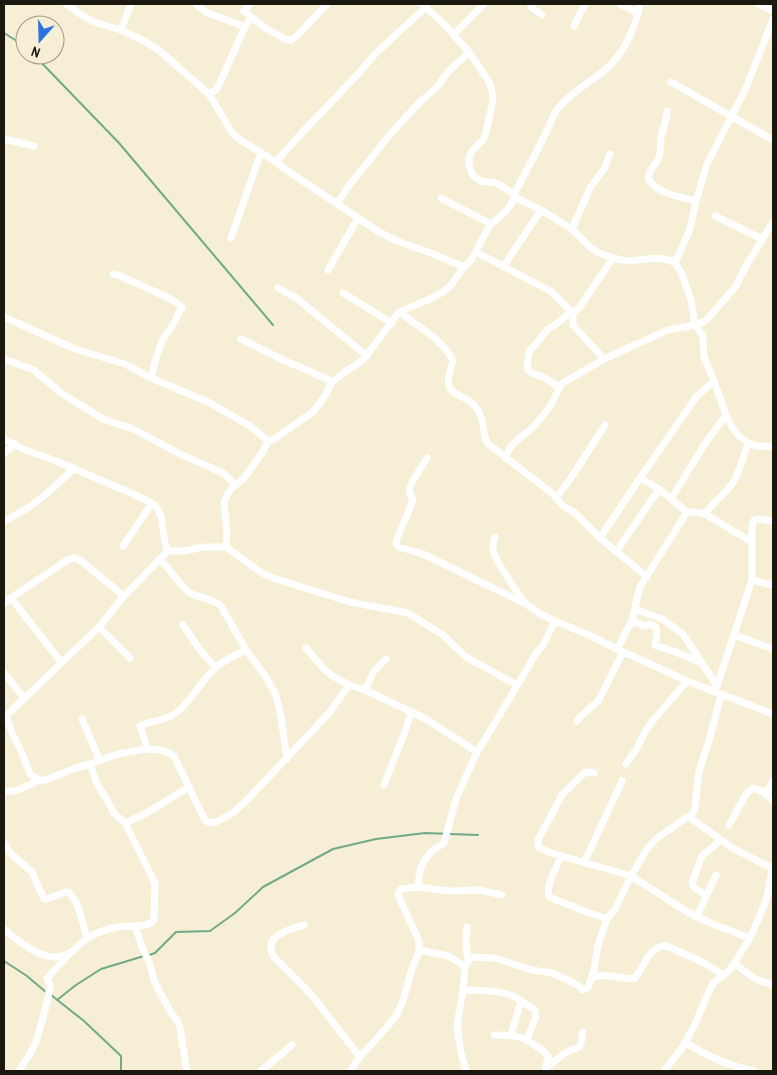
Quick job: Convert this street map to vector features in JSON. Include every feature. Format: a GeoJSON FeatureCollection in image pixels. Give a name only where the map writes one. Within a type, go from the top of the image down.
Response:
{"type":"FeatureCollection","features":[{"type":"Feature","properties":{"kind":"street"},"geometry":{"type":"LineString","coordinates":[[66,4],[86,18],[121,30],[160,51],[209,94],[233,134],[239,140],[261,152],[379,232],[464,267]]}},
{"type":"Feature","properties":{"kind":"street"},"geometry":{"type":"LineString","coordinates":[[121,30],[131,4]]}},
{"type":"Feature","properties":{"kind":"street"},"geometry":{"type":"LineString","coordinates":[[196,4],[206,12],[245,27]]}},
{"type":"Feature","properties":{"kind":"street"},"geometry":{"type":"LineString","coordinates":[[250,4],[244,11],[265,28],[285,39],[291,40],[327,4]]}},
{"type":"Feature","properties":{"kind":"street"},"geometry":{"type":"LineString","coordinates":[[453,35],[484,4]]}},
{"type":"Feature","properties":{"kind":"street"},"geometry":{"type":"LineString","coordinates":[[530,4],[531,7],[542,15]]}},
{"type":"Feature","properties":{"kind":"street"},"geometry":{"type":"LineString","coordinates":[[574,26],[585,4]]}},
{"type":"Feature","properties":{"kind":"street"},"geometry":{"type":"LineString","coordinates":[[620,4],[638,13]]}},
{"type":"Feature","properties":{"kind":"street"},"geometry":{"type":"LineString","coordinates":[[226,547],[227,532],[224,503],[231,489],[244,478],[268,441],[309,415],[323,399],[332,382],[358,365],[367,356],[399,312],[432,298],[451,285],[464,267],[472,260],[491,224],[510,206],[553,114],[568,98],[614,62],[634,26],[640,4]]}},
{"type":"Feature","properties":{"kind":"street"},"geometry":{"type":"LineString","coordinates":[[759,4],[773,11]]}},
{"type":"Feature","properties":{"kind":"street"},"geometry":{"type":"LineString","coordinates":[[276,162],[376,53],[424,6],[443,23],[469,52],[489,82],[492,91],[493,100],[486,132],[483,140],[472,151],[470,157],[469,165],[472,174],[481,180],[500,185],[518,199],[542,210],[572,229],[590,248],[599,253],[627,261],[657,258],[669,260],[675,264],[681,272],[691,300],[695,325],[703,336],[704,358],[733,429],[748,443],[756,446],[773,447]]}},
{"type":"Feature","properties":{"kind":"street"},"geometry":{"type":"LineString","coordinates":[[209,94],[217,89],[251,17]]}},
{"type":"Feature","properties":{"kind":"street"},"geometry":{"type":"LineString","coordinates":[[675,264],[690,229],[707,164],[746,88],[773,19]]}},
{"type":"Feature","properties":{"kind":"street"},"geometry":{"type":"LineString","coordinates":[[337,204],[347,188],[393,130],[420,102],[437,88],[448,72],[469,52]]}},
{"type":"Feature","properties":{"kind":"street"},"geometry":{"type":"LineString","coordinates":[[671,82],[773,140]]}},
{"type":"Feature","properties":{"kind":"street"},"geometry":{"type":"LineString","coordinates":[[667,111],[661,137],[660,154],[649,178],[654,186],[661,191],[696,201]]}},
{"type":"Feature","properties":{"kind":"street"},"geometry":{"type":"LineString","coordinates":[[4,139],[34,146]]}},
{"type":"Feature","properties":{"kind":"street"},"geometry":{"type":"LineString","coordinates":[[231,238],[261,152]]}},
{"type":"Feature","properties":{"kind":"street"},"geometry":{"type":"LineString","coordinates":[[572,229],[590,188],[604,170],[610,154]]}},
{"type":"Feature","properties":{"kind":"street"},"geometry":{"type":"LineString","coordinates":[[441,198],[491,224]]}},
{"type":"Feature","properties":{"kind":"street"},"geometry":{"type":"LineString","coordinates":[[503,267],[542,210]]}},
{"type":"Feature","properties":{"kind":"street"},"geometry":{"type":"LineString","coordinates":[[715,216],[762,239]]}},
{"type":"Feature","properties":{"kind":"street"},"geometry":{"type":"LineString","coordinates":[[328,270],[358,218]]}},
{"type":"Feature","properties":{"kind":"street"},"geometry":{"type":"LineString","coordinates":[[506,459],[509,449],[532,428],[548,409],[563,383],[604,359],[668,330],[695,325],[709,317],[736,286],[773,222]]}},
{"type":"Feature","properties":{"kind":"street"},"geometry":{"type":"LineString","coordinates":[[476,252],[552,292],[572,312],[573,325],[604,359]]}},
{"type":"Feature","properties":{"kind":"street"},"geometry":{"type":"LineString","coordinates":[[559,387],[528,370],[528,352],[548,329],[579,308],[613,258]]}},
{"type":"Feature","properties":{"kind":"street"},"geometry":{"type":"LineString","coordinates":[[113,274],[118,274],[171,299],[182,308],[162,341],[151,378]]}},
{"type":"Feature","properties":{"kind":"street"},"geometry":{"type":"LineString","coordinates":[[278,288],[295,297],[367,356]]}},
{"type":"Feature","properties":{"kind":"street"},"geometry":{"type":"LineString","coordinates":[[344,293],[392,323]]}},
{"type":"Feature","properties":{"kind":"street"},"geometry":{"type":"LineString","coordinates":[[399,312],[428,333],[450,354],[453,361],[448,382],[456,395],[472,402],[479,411],[487,443],[553,494],[563,506],[575,513],[600,538],[646,576]]}},
{"type":"Feature","properties":{"kind":"street"},"geometry":{"type":"LineString","coordinates":[[4,317],[75,349],[125,364],[151,378],[208,402],[250,426],[268,441]]}},
{"type":"Feature","properties":{"kind":"street"},"geometry":{"type":"LineString","coordinates":[[242,339],[332,382]]}},
{"type":"Feature","properties":{"kind":"street"},"geometry":{"type":"LineString","coordinates":[[4,359],[34,370],[62,393],[104,419],[132,430],[222,473],[235,486]]}},
{"type":"Feature","properties":{"kind":"street"},"geometry":{"type":"LineString","coordinates":[[600,538],[697,396],[714,381]]}},
{"type":"Feature","properties":{"kind":"street"},"geometry":{"type":"LineString","coordinates":[[671,498],[706,440],[726,415]]}},
{"type":"Feature","properties":{"kind":"street"},"geometry":{"type":"LineString","coordinates":[[556,498],[605,425]]}},
{"type":"Feature","properties":{"kind":"street"},"geometry":{"type":"LineString","coordinates":[[4,438],[24,449],[56,460],[156,506],[161,516],[168,551]]}},
{"type":"Feature","properties":{"kind":"street"},"geometry":{"type":"LineString","coordinates":[[705,514],[735,479],[748,443]]}},
{"type":"Feature","properties":{"kind":"street"},"geometry":{"type":"LineString","coordinates":[[4,453],[15,444]]}},
{"type":"Feature","properties":{"kind":"street"},"geometry":{"type":"LineString","coordinates":[[428,458],[412,482],[409,491],[413,500],[397,539],[397,545],[403,549],[423,554],[526,604],[555,621],[563,623],[686,681],[714,689],[721,695],[773,714]]}},
{"type":"Feature","properties":{"kind":"street"},"geometry":{"type":"LineString","coordinates":[[4,521],[22,512],[54,488],[74,468]]}},
{"type":"Feature","properties":{"kind":"street"},"geometry":{"type":"LineString","coordinates":[[640,478],[671,498],[687,512],[705,514],[752,542]]}},
{"type":"Feature","properties":{"kind":"street"},"geometry":{"type":"LineString","coordinates":[[616,552],[659,490]]}},
{"type":"Feature","properties":{"kind":"street"},"geometry":{"type":"LineString","coordinates":[[123,546],[152,504]]}},
{"type":"Feature","properties":{"kind":"street"},"geometry":{"type":"LineString","coordinates":[[577,721],[598,701],[632,621],[638,594],[646,576],[687,512]]}},
{"type":"Feature","properties":{"kind":"street"},"geometry":{"type":"LineString","coordinates":[[714,689],[752,580],[752,526],[754,520],[773,521]]}},
{"type":"Feature","properties":{"kind":"street"},"geometry":{"type":"LineString","coordinates":[[495,537],[494,553],[526,604]]}},
{"type":"Feature","properties":{"kind":"street"},"geometry":{"type":"LineString","coordinates":[[40,780],[30,774],[5,716],[99,627],[124,596],[168,551],[184,551],[204,547],[226,547],[262,573],[276,579],[350,602],[408,613],[443,635],[466,657],[517,685]]}},
{"type":"Feature","properties":{"kind":"street"},"geometry":{"type":"LineString","coordinates":[[4,602],[69,559],[75,558],[124,596]]}},
{"type":"Feature","properties":{"kind":"street"},"geometry":{"type":"LineString","coordinates":[[160,559],[191,593],[214,601],[220,606],[246,650],[264,674],[276,695],[282,717],[287,759]]}},
{"type":"Feature","properties":{"kind":"street"},"geometry":{"type":"LineString","coordinates":[[752,580],[773,585]]}},
{"type":"Feature","properties":{"kind":"street"},"geometry":{"type":"LineString","coordinates":[[11,598],[61,662]]}},
{"type":"Feature","properties":{"kind":"street"},"geometry":{"type":"LineString","coordinates":[[635,609],[662,619],[684,634],[703,664],[714,689]]}},
{"type":"Feature","properties":{"kind":"street"},"geometry":{"type":"LineString","coordinates":[[418,887],[420,870],[426,859],[432,851],[444,843],[456,799],[477,752],[543,645],[555,621]]}},
{"type":"Feature","properties":{"kind":"street"},"geometry":{"type":"LineString","coordinates":[[632,621],[645,626],[649,624],[656,627],[655,645],[703,664]]}},
{"type":"Feature","properties":{"kind":"street"},"geometry":{"type":"LineString","coordinates":[[183,625],[200,650],[216,668]]}},
{"type":"Feature","properties":{"kind":"street"},"geometry":{"type":"LineString","coordinates":[[99,627],[130,658]]}},
{"type":"Feature","properties":{"kind":"street"},"geometry":{"type":"LineString","coordinates":[[734,635],[773,649]]}},
{"type":"Feature","properties":{"kind":"street"},"geometry":{"type":"LineString","coordinates":[[306,648],[331,675],[432,723],[477,752]]}},
{"type":"Feature","properties":{"kind":"street"},"geometry":{"type":"LineString","coordinates":[[146,749],[140,726],[177,713],[216,668],[230,657],[246,650]]}},
{"type":"Feature","properties":{"kind":"street"},"geometry":{"type":"LineString","coordinates":[[365,690],[374,670],[386,659]]}},
{"type":"Feature","properties":{"kind":"street"},"geometry":{"type":"LineString","coordinates":[[4,673],[24,698]]}},
{"type":"Feature","properties":{"kind":"street"},"geometry":{"type":"LineString","coordinates":[[626,764],[638,748],[651,723],[686,681]]}},
{"type":"Feature","properties":{"kind":"street"},"geometry":{"type":"LineString","coordinates":[[4,792],[18,790],[40,780],[45,780],[118,754],[155,749],[171,753],[174,756],[205,820],[210,823],[216,822],[233,813],[287,759],[329,712],[349,684]]}},
{"type":"Feature","properties":{"kind":"street"},"geometry":{"type":"LineString","coordinates":[[467,964],[474,957],[495,958],[532,970],[552,973],[570,980],[582,990],[588,988],[594,969],[598,945],[607,919],[615,909],[631,876],[656,839],[693,813],[699,771],[721,695]]}},
{"type":"Feature","properties":{"kind":"street"},"geometry":{"type":"LineString","coordinates":[[384,785],[411,713]]}},
{"type":"Feature","properties":{"kind":"street"},"geometry":{"type":"LineString","coordinates":[[82,719],[100,761]]}},
{"type":"Feature","properties":{"kind":"street"},"geometry":{"type":"LineString","coordinates":[[19,1071],[36,1042],[51,987],[48,978],[69,954],[87,938],[103,930],[118,926],[146,926],[154,920],[155,883],[125,823],[114,812],[98,784],[90,764]]}},
{"type":"Feature","properties":{"kind":"street"},"geometry":{"type":"LineString","coordinates":[[594,773],[588,772],[583,774],[562,795],[538,840],[540,848],[551,854],[631,876],[682,909],[715,925],[750,938]]}},
{"type":"Feature","properties":{"kind":"street"},"geometry":{"type":"LineString","coordinates":[[584,863],[622,781]]}},
{"type":"Feature","properties":{"kind":"street"},"geometry":{"type":"LineString","coordinates":[[770,799],[768,790],[773,781]]}},
{"type":"Feature","properties":{"kind":"street"},"geometry":{"type":"LineString","coordinates":[[125,823],[145,814],[189,787]]}},
{"type":"Feature","properties":{"kind":"street"},"geometry":{"type":"LineString","coordinates":[[729,825],[746,794],[753,788],[765,792],[770,799]]}},
{"type":"Feature","properties":{"kind":"street"},"geometry":{"type":"LineString","coordinates":[[689,817],[731,847],[773,869]]}},
{"type":"Feature","properties":{"kind":"street"},"geometry":{"type":"LineString","coordinates":[[707,894],[694,888],[692,883],[703,855],[721,840]]}},
{"type":"Feature","properties":{"kind":"street"},"geometry":{"type":"LineString","coordinates":[[4,843],[10,853],[32,872],[44,899],[66,892],[70,893],[78,906],[87,938]]}},
{"type":"Feature","properties":{"kind":"street"},"geometry":{"type":"LineString","coordinates":[[561,856],[548,887],[549,897],[584,912],[607,919]]}},
{"type":"Feature","properties":{"kind":"street"},"geometry":{"type":"LineString","coordinates":[[664,1071],[694,1026],[713,983],[724,975],[734,963],[750,938],[770,897],[773,864]]}},
{"type":"Feature","properties":{"kind":"street"},"geometry":{"type":"LineString","coordinates":[[697,916],[716,876]]}},
{"type":"Feature","properties":{"kind":"street"},"geometry":{"type":"LineString","coordinates":[[350,1071],[397,1014],[420,950],[420,941],[398,895],[399,891],[401,889],[418,887],[450,891],[480,890],[502,895]]}},
{"type":"Feature","properties":{"kind":"street"},"geometry":{"type":"LineString","coordinates":[[304,925],[285,930],[278,935],[272,942],[271,952],[315,999],[360,1057]]}},
{"type":"Feature","properties":{"kind":"street"},"geometry":{"type":"LineString","coordinates":[[135,926],[150,964],[154,981],[180,1028],[187,1071]]}},
{"type":"Feature","properties":{"kind":"street"},"geometry":{"type":"LineString","coordinates":[[466,1071],[457,1025],[467,964],[467,927]]}},
{"type":"Feature","properties":{"kind":"street"},"geometry":{"type":"LineString","coordinates":[[4,929],[32,951],[52,957],[69,954]]}},
{"type":"Feature","properties":{"kind":"street"},"geometry":{"type":"LineString","coordinates":[[591,979],[599,975],[634,979],[652,951],[663,945],[700,961],[724,975]]}},
{"type":"Feature","properties":{"kind":"street"},"geometry":{"type":"LineString","coordinates":[[420,950],[448,956],[467,964]]}},
{"type":"Feature","properties":{"kind":"street"},"geometry":{"type":"LineString","coordinates":[[734,963],[754,979],[773,985]]}},
{"type":"Feature","properties":{"kind":"street"},"geometry":{"type":"LineString","coordinates":[[463,990],[515,996],[535,1010],[536,1017],[527,1039]]}},
{"type":"Feature","properties":{"kind":"street"},"geometry":{"type":"LineString","coordinates":[[511,1035],[521,1000]]}},
{"type":"Feature","properties":{"kind":"street"},"geometry":{"type":"LineString","coordinates":[[546,1070],[565,1052],[579,1047],[583,1032]]}},
{"type":"Feature","properties":{"kind":"street"},"geometry":{"type":"LineString","coordinates":[[494,1034],[511,1035],[527,1039],[548,1056],[546,1070]]}},
{"type":"Feature","properties":{"kind":"street"},"geometry":{"type":"LineString","coordinates":[[685,1042],[702,1053],[754,1071]]}},
{"type":"Feature","properties":{"kind":"street"},"geometry":{"type":"LineString","coordinates":[[261,1071],[292,1045]]}},
{"type":"Feature","properties":{"kind":"waterway"},"geometry":{"type":"LineString","coordinates":[[4,33],[15,40]]}},
{"type":"Feature","properties":{"kind":"waterway"},"geometry":{"type":"LineString","coordinates":[[44,65],[119,143],[273,325]]}},
{"type":"Feature","properties":{"kind":"waterway"},"geometry":{"type":"LineString","coordinates":[[149,955],[155,953],[176,932],[210,931],[235,913],[263,887],[333,849],[376,839],[425,833],[478,835]]}},
{"type":"Feature","properties":{"kind":"waterway"},"geometry":{"type":"LineString","coordinates":[[57,1000],[101,969],[144,956]]}},
{"type":"Feature","properties":{"kind":"waterway"},"geometry":{"type":"LineString","coordinates":[[4,961],[27,976],[47,993]]}},
{"type":"Feature","properties":{"kind":"waterway"},"geometry":{"type":"LineString","coordinates":[[51,995],[84,1021],[121,1056],[121,1071]]}}]}
